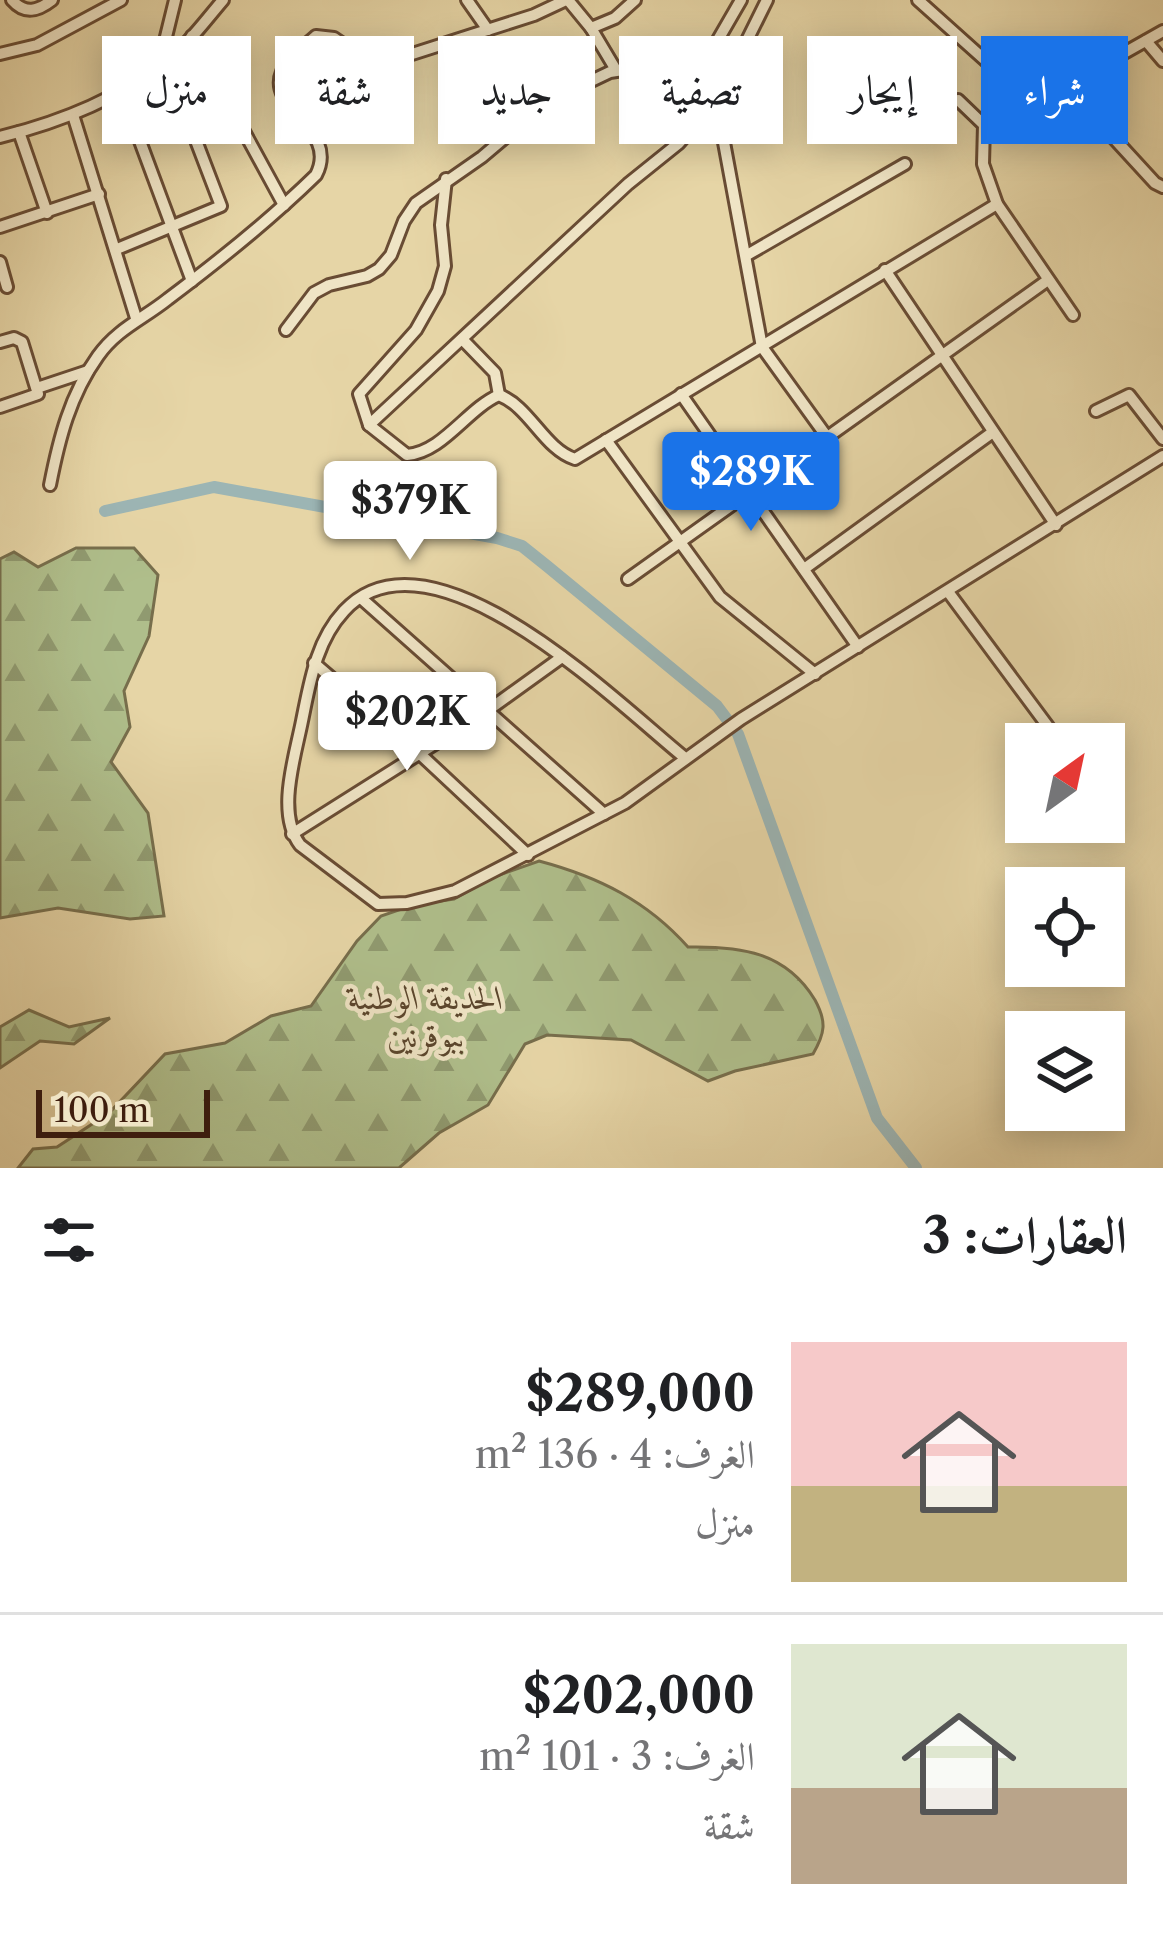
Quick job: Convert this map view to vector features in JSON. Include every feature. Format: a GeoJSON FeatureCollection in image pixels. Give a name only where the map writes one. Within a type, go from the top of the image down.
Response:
{"type":"FeatureCollection","features":[{"type":"Feature","properties":{"kind":"street"},"geometry":{"type":"LineString","coordinates":[[12,0],[26,11],[52,0]]}},
{"type":"Feature","properties":{"kind":"street"},"geometry":{"type":"LineString","coordinates":[[0,55],[37,46],[121,0]]}},
{"type":"Feature","properties":{"kind":"street"},"geometry":{"type":"LineString","coordinates":[[166,36],[176,0]]}},
{"type":"Feature","properties":{"kind":"street"},"geometry":{"type":"LineString","coordinates":[[192,36],[223,0]]}},
{"type":"Feature","properties":{"kind":"street"},"geometry":{"type":"LineString","coordinates":[[466,0],[488,30]]}},
{"type":"Feature","properties":{"kind":"street"},"geometry":{"type":"LineString","coordinates":[[50,485],[65,422],[88,370],[116,334],[192,281],[316,175],[323,161],[314,136],[281,92],[280,79],[284,68],[316,36],[334,38],[359,56],[384,64],[567,0],[591,28],[616,70]]}},
{"type":"Feature","properties":{"kind":"street"},"geometry":{"type":"LineString","coordinates":[[591,28],[615,18],[635,0]]}},
{"type":"Feature","properties":{"kind":"street"},"geometry":{"type":"LineString","coordinates":[[286,330],[314,293],[368,276],[386,262],[410,209],[547,102],[616,70],[700,58],[715,45],[741,0]]}},
{"type":"Feature","properties":{"kind":"street"},"geometry":{"type":"LineString","coordinates":[[749,36],[766,0]]}},
{"type":"Feature","properties":{"kind":"street"},"geometry":{"type":"LineString","coordinates":[[919,0],[981,55]]}},
{"type":"Feature","properties":{"kind":"street"},"geometry":{"type":"LineString","coordinates":[[1128,51],[1163,31]]}},
{"type":"Feature","properties":{"kind":"street"},"geometry":{"type":"LineString","coordinates":[[1146,41],[1163,61]]}},
{"type":"Feature","properties":{"kind":"street"},"geometry":{"type":"LineString","coordinates":[[0,137],[73,115],[102,100]]}},
{"type":"Feature","properties":{"kind":"street"},"geometry":{"type":"LineString","coordinates":[[958,100],[984,125],[983,164],[997,204],[1073,315]]}},
{"type":"Feature","properties":{"kind":"street"},"geometry":{"type":"LineString","coordinates":[[73,115],[136,318]]}},
{"type":"Feature","properties":{"kind":"street"},"geometry":{"type":"LineString","coordinates":[[19,132],[47,213]]}},
{"type":"Feature","properties":{"kind":"street"},"geometry":{"type":"LineString","coordinates":[[140,144],[192,281]]}},
{"type":"Feature","properties":{"kind":"street"},"geometry":{"type":"LineString","coordinates":[[117,249],[219,209],[198,144]]}},
{"type":"Feature","properties":{"kind":"street"},"geometry":{"type":"LineString","coordinates":[[251,144],[284,205]]}},
{"type":"Feature","properties":{"kind":"street"},"geometry":{"type":"LineString","coordinates":[[369,425],[628,184],[678,144]]}},
{"type":"Feature","properties":{"kind":"street"},"geometry":{"type":"LineString","coordinates":[[726,144],[762,347],[827,437]]}},
{"type":"Feature","properties":{"kind":"street"},"geometry":{"type":"LineString","coordinates":[[1119,144],[1163,187]]}},
{"type":"Feature","properties":{"kind":"street"},"geometry":{"type":"LineString","coordinates":[[747,255],[905,164]]}},
{"type":"Feature","properties":{"kind":"street"},"geometry":{"type":"LineString","coordinates":[[446,179],[443,276],[416,330],[360,392],[369,425],[397,449],[416,454],[500,395]]}},
{"type":"Feature","properties":{"kind":"street"},"geometry":{"type":"LineString","coordinates":[[0,227],[99,194]]}},
{"type":"Feature","properties":{"kind":"street"},"geometry":{"type":"LineString","coordinates":[[462,339],[495,373],[500,395],[518,406],[569,459],[997,204]]}},
{"type":"Feature","properties":{"kind":"street"},"geometry":{"type":"LineString","coordinates":[[0,262],[7,286]]}},
{"type":"Feature","properties":{"kind":"street"},"geometry":{"type":"LineString","coordinates":[[885,270],[1056,525]]}},
{"type":"Feature","properties":{"kind":"street"},"geometry":{"type":"LineString","coordinates":[[628,579],[1048,280]]}},
{"type":"Feature","properties":{"kind":"street"},"geometry":{"type":"LineString","coordinates":[[0,342],[14,338],[22,342],[37,388],[35,397],[0,406]]}},
{"type":"Feature","properties":{"kind":"street"},"geometry":{"type":"LineString","coordinates":[[37,388],[88,370]]}},
{"type":"Feature","properties":{"kind":"street"},"geometry":{"type":"LineString","coordinates":[[681,394],[858,647]]}},
{"type":"Feature","properties":{"kind":"street"},"geometry":{"type":"LineString","coordinates":[[1096,411],[1129,394],[1163,439]]}},
{"type":"Feature","properties":{"kind":"street"},"geometry":{"type":"LineString","coordinates":[[804,569],[993,432]]}},
{"type":"Feature","properties":{"kind":"street"},"geometry":{"type":"LineString","coordinates":[[605,440],[720,597],[815,674]]}},
{"type":"Feature","properties":{"kind":"street"},"geometry":{"type":"LineString","coordinates":[[685,758],[562,657],[466,596],[393,585],[346,609],[314,663],[293,765],[292,834],[369,898],[388,906],[455,891],[604,814],[685,758],[715,736],[741,719],[1163,455]]}},
{"type":"Feature","properties":{"kind":"street"},"geometry":{"type":"LineString","coordinates":[[949,592],[1045,723]]}},
{"type":"Feature","properties":{"kind":"street"},"geometry":{"type":"LineString","coordinates":[[362,598],[604,814]]}},
{"type":"Feature","properties":{"kind":"street"},"geometry":{"type":"LineString","coordinates":[[292,834],[487,711],[562,657]]}},
{"type":"Feature","properties":{"kind":"street"},"geometry":{"type":"LineString","coordinates":[[314,663],[528,855]]}},
{"type":"Feature","properties":{"kind":"green space"},"geometry":{"type":"Polygon","coordinates":[[[76,548],[134,548],[158,575],[149,636],[124,691],[130,727],[111,762],[148,813],[164,916],[130,919],[58,908],[0,918],[0,559],[14,552],[38,567],[76,548]]]}},
{"type":"Feature","properties":{"kind":"green space","name":"الحديقة الوطنية ببوقرنين"},"geometry":{"type":"Polygon","coordinates":[[[539,861],[621,893],[656,916],[688,947],[761,955],[790,971],[815,1000],[823,1021],[813,1054],[708,1081],[631,1040],[547,1035],[525,1044],[488,1105],[439,1133],[399,1168],[18,1168],[33,1149],[57,1147],[109,1113],[165,1054],[225,1043],[271,1016],[311,1006],[381,916],[454,899],[491,878],[539,861]]]}},
{"type":"Feature","properties":{"kind":"green space"},"geometry":{"type":"Polygon","coordinates":[[[29,1010],[69,1027],[110,1018],[74,1044],[40,1041],[0,1068],[0,1027],[29,1010]]]}},
{"type":"Feature","properties":{"kind":"waterway"},"geometry":{"type":"LineString","coordinates":[[105,511],[214,487],[497,538],[522,546],[547,566],[717,706],[738,734],[877,1118],[916,1168]]}}]}
